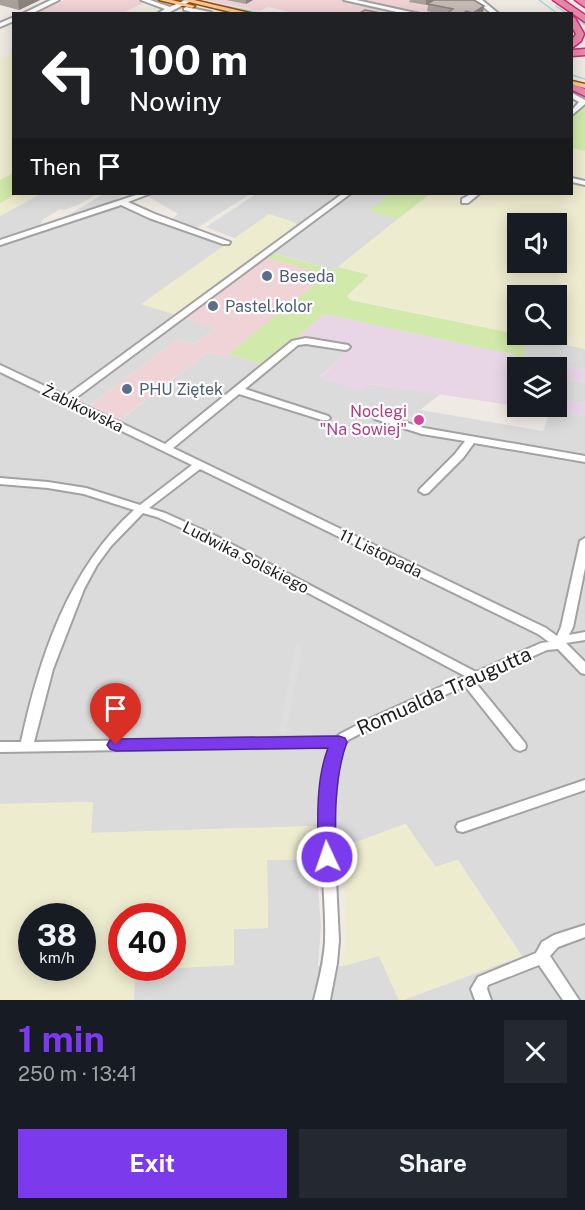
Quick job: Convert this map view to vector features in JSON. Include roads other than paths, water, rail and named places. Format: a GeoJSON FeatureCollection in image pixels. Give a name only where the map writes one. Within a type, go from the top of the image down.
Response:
{"type":"FeatureCollection","features":[{"type":"Feature","properties":{"kind":"highway"},"geometry":{"type":"LineString","coordinates":[[566,0],[585,13]]}},
{"type":"Feature","properties":{"kind":"highway"},"geometry":{"type":"LineString","coordinates":[[579,0],[585,4]]}},
{"type":"Feature","properties":{"kind":"highway"},"geometry":{"type":"LineString","coordinates":[[553,2],[572,12]]}},
{"type":"Feature","properties":{"kind":"highway"},"geometry":{"type":"LineString","coordinates":[[573,22],[580,34],[573,44]]}},
{"type":"Feature","properties":{"kind":"highway"},"geometry":{"type":"LineString","coordinates":[[573,83],[585,93]]}},
{"type":"Feature","properties":{"kind":"main road"},"geometry":{"type":"LineString","coordinates":[[162,0],[239,12]]}},
{"type":"Feature","properties":{"kind":"main road"},"geometry":{"type":"LineString","coordinates":[[186,3],[220,12]]}},
{"type":"Feature","properties":{"kind":"street"},"geometry":{"type":"LineString","coordinates":[[29,12],[56,0]]}},
{"type":"Feature","properties":{"kind":"street"},"geometry":{"type":"LineString","coordinates":[[144,0],[170,9]]}},
{"type":"Feature","properties":{"kind":"street"},"geometry":{"type":"LineString","coordinates":[[347,0],[407,12]]}},
{"type":"Feature","properties":{"kind":"street"},"geometry":{"type":"LineString","coordinates":[[478,0],[493,12]]}},
{"type":"Feature","properties":{"kind":"street"},"geometry":{"type":"LineString","coordinates":[[164,12],[186,3],[206,12]]}},
{"type":"Feature","properties":{"kind":"street"},"geometry":{"type":"LineString","coordinates":[[573,96],[583,103],[573,112]]}},
{"type":"Feature","properties":{"kind":"street"},"geometry":{"type":"LineString","coordinates":[[0,243],[142,195]]}},
{"type":"Feature","properties":{"kind":"street"},"geometry":{"type":"LineString","coordinates":[[67,400],[345,195]]}},
{"type":"Feature","properties":{"kind":"street"},"geometry":{"type":"LineString","coordinates":[[465,201],[474,195]]}},
{"type":"Feature","properties":{"kind":"street"},"geometry":{"type":"LineString","coordinates":[[121,201],[170,223],[226,242]]}},
{"type":"Feature","properties":{"kind":"street"},"geometry":{"type":"LineString","coordinates":[[166,449],[298,342],[345,348]]}},
{"type":"Feature","properties":{"kind":"street","name":"Żabikowska"},"geometry":{"type":"LineString","coordinates":[[0,368],[166,449]]}},
{"type":"Feature","properties":{"kind":"street"},"geometry":{"type":"LineString","coordinates":[[238,390],[325,418]]}},
{"type":"Feature","properties":{"kind":"street"},"geometry":{"type":"LineString","coordinates":[[378,417],[414,429],[585,459]]}},
{"type":"Feature","properties":{"kind":"street"},"geometry":{"type":"LineString","coordinates":[[424,491],[459,456],[471,440]]}},
{"type":"Feature","properties":{"kind":"street","name":"11 Listopada"},"geometry":{"type":"LineString","coordinates":[[166,449],[542,631],[561,642],[585,670]]}},
{"type":"Feature","properties":{"kind":"street"},"geometry":{"type":"LineString","coordinates":[[27,746],[37,697],[79,586],[101,551],[142,508],[168,486],[200,465]]}},
{"type":"Feature","properties":{"kind":"street","name":"Ludwika Solskiego"},"geometry":{"type":"LineString","coordinates":[[0,481],[71,488],[142,508],[212,538],[472,679]]}},
{"type":"Feature","properties":{"kind":"street"},"geometry":{"type":"LineString","coordinates":[[561,642],[585,540]]}},
{"type":"Feature","properties":{"kind":"street","name":"Romualda Traugutta"},"geometry":{"type":"LineString","coordinates":[[322,1000],[330,963],[332,940],[326,812],[333,758],[339,742],[358,729],[544,646],[585,636]]}},
{"type":"Feature","properties":{"kind":"street"},"geometry":{"type":"LineString","coordinates":[[472,679],[520,746]]}},
{"type":"Feature","properties":{"kind":"street"},"geometry":{"type":"LineString","coordinates":[[0,747],[339,742]]}},
{"type":"Feature","properties":{"kind":"street"},"geometry":{"type":"LineString","coordinates":[[464,827],[585,785]]}},
{"type":"Feature","properties":{"kind":"street"},"geometry":{"type":"LineString","coordinates":[[571,1000],[542,957],[543,951],[548,945],[585,931]]}},
{"type":"Feature","properties":{"kind":"street"},"geometry":{"type":"LineString","coordinates":[[483,1000],[479,989],[483,981],[542,957]]}},
{"type":"Feature","properties":{"kind":"waterway"},"geometry":{"type":"LineString","coordinates":[[539,0],[555,12]]}},
{"type":"Feature","properties":{"kind":"waterway"},"geometry":{"type":"LineString","coordinates":[[206,2],[255,12]]}},
{"type":"Feature","properties":{"kind":"waterway"},"geometry":{"type":"LineString","coordinates":[[556,6],[565,12]]}},
{"type":"Feature","properties":{"kind":"waterway"},"geometry":{"type":"LineString","coordinates":[[573,17],[585,25]]}},
{"type":"Feature","properties":{"kind":"waterway"},"geometry":{"type":"LineString","coordinates":[[573,47],[582,39],[584,30]]}},
{"type":"Feature","properties":{"kind":"waterway"},"geometry":{"type":"LineString","coordinates":[[573,75],[585,79]]}},
{"type":"Feature","properties":{"kind":"place","name":"Beseda"},"geometry":{"type":"Point","coordinates":[267,276]}},
{"type":"Feature","properties":{"kind":"place","name":"Pastel.kolor"},"geometry":{"type":"Point","coordinates":[213,306]}},
{"type":"Feature","properties":{"kind":"place","name":"PHU Ziętek"},"geometry":{"type":"Point","coordinates":[127,389]}},
{"type":"Feature","properties":{"kind":"place","name":"Noclegi \"Na Sowiej\""},"geometry":{"type":"Point","coordinates":[419,420]}}]}
